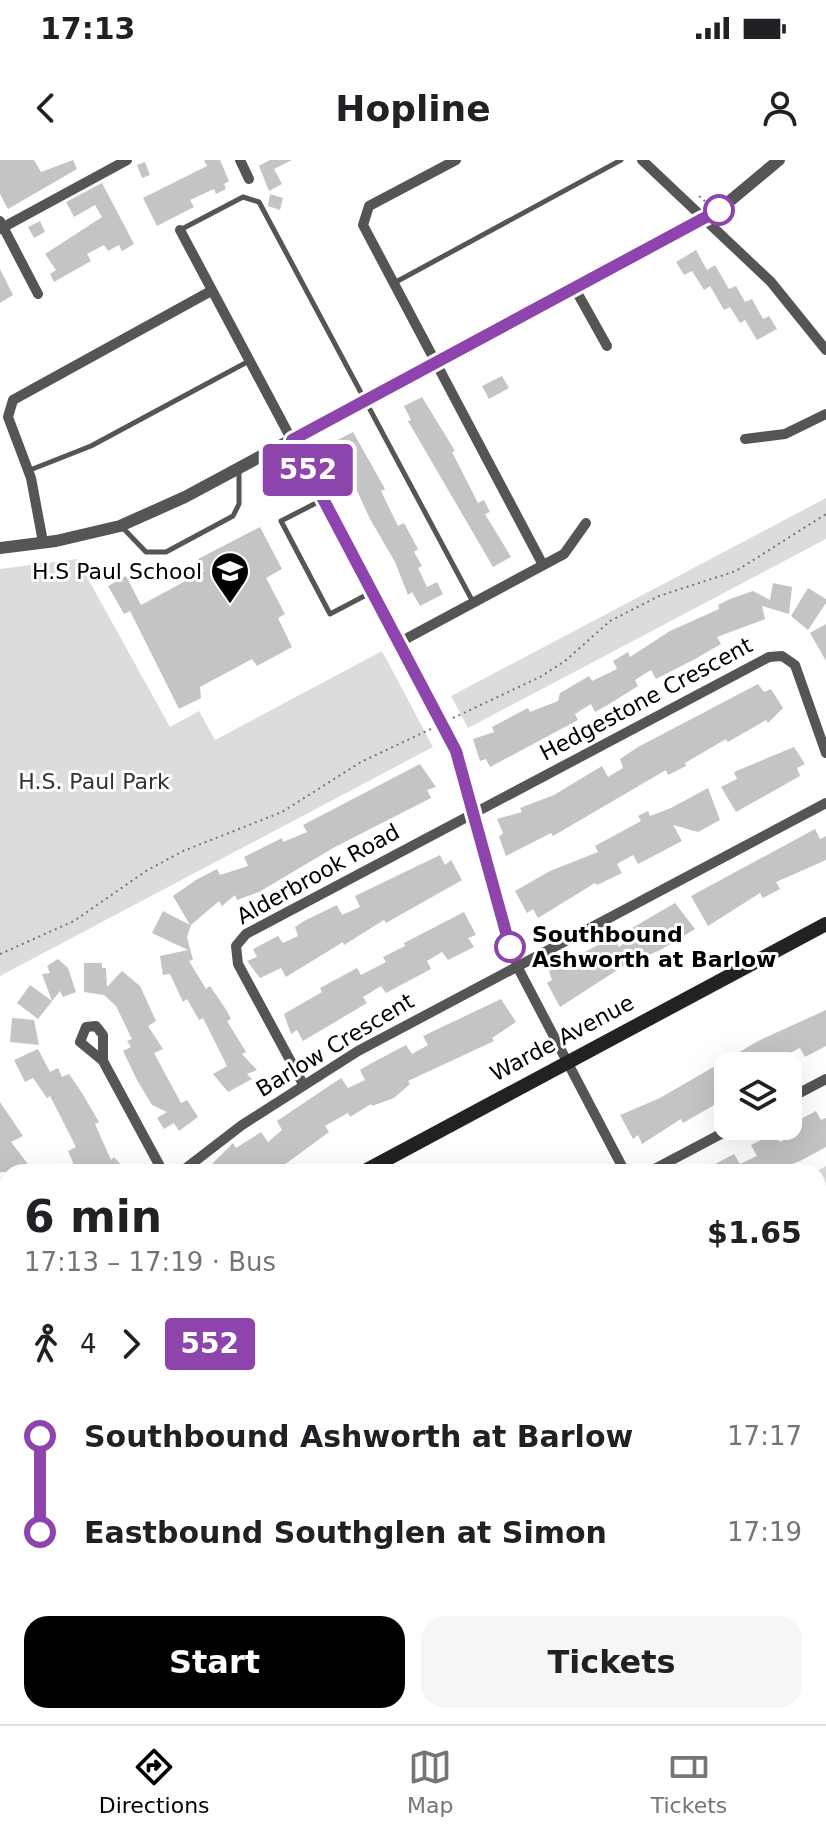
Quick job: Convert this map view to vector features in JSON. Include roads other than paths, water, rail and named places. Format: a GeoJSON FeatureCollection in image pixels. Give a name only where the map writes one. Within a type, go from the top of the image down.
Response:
{"type":"FeatureCollection","features":[{"type":"Feature","properties":{"kind":"main road","name":"Warde Avenue"},"geometry":{"type":"LineString","coordinates":[[378,1164],[826,924]]}},
{"type":"Feature","properties":{"kind":"street"},"geometry":{"type":"LineString","coordinates":[[38,294],[1,226],[108,164],[127,160]]}},
{"type":"Feature","properties":{"kind":"street"},"geometry":{"type":"LineString","coordinates":[[240,160],[249,179]]}},
{"type":"Feature","properties":{"kind":"street"},"geometry":{"type":"LineString","coordinates":[[456,160],[377,202],[366,212],[363,225],[543,565]]}},
{"type":"Feature","properties":{"kind":"street"},"geometry":{"type":"LineString","coordinates":[[642,160],[771,282],[826,350]]}},
{"type":"Feature","properties":{"kind":"street"},"geometry":{"type":"LineString","coordinates":[[0,548],[120,526],[292,440],[704,218],[734,199],[779,160]]}},
{"type":"Feature","properties":{"kind":"street"},"geometry":{"type":"LineString","coordinates":[[180,230],[456,751],[517,966],[621,1164]]}},
{"type":"Feature","properties":{"kind":"street"},"geometry":{"type":"LineString","coordinates":[[574,287],[607,346]]}},
{"type":"Feature","properties":{"kind":"street"},"geometry":{"type":"LineString","coordinates":[[43,542],[29,470],[8,417],[13,400],[211,291]]}},
{"type":"Feature","properties":{"kind":"street"},"geometry":{"type":"LineString","coordinates":[[745,439],[785,434],[826,414]]}},
{"type":"Feature","properties":{"kind":"street"},"geometry":{"type":"LineString","coordinates":[[400,642],[564,554],[586,523]]}},
{"type":"Feature","properties":{"kind":"street","name":"Hedgestone Crescent"},"geometry":{"type":"LineString","coordinates":[[474,811],[772,656],[785,657],[795,665],[826,753]]}},
{"type":"Feature","properties":{"kind":"street","name":"Barlow Crescent"},"geometry":{"type":"LineString","coordinates":[[192,1164],[303,1084],[517,966],[826,803]]}},
{"type":"Feature","properties":{"kind":"street","name":"Alderbrook Road"},"geometry":{"type":"LineString","coordinates":[[303,1084],[238,964],[235,950],[238,940],[474,811]]}},
{"type":"Feature","properties":{"kind":"street"},"geometry":{"type":"LineString","coordinates":[[103,1061],[159,1164]]}},
{"type":"Feature","properties":{"kind":"street"},"geometry":{"type":"LineString","coordinates":[[802,1092],[826,1079]]}},
{"type":"Feature","properties":{"kind":"street"},"geometry":{"type":"LineString","coordinates":[[664,1164],[714,1138]]}},
{"type":"Feature","properties":{"kind":"lane"},"geometry":{"type":"LineString","coordinates":[[393,284],[621,160]]}},
{"type":"Feature","properties":{"kind":"lane"},"geometry":{"type":"LineString","coordinates":[[180,230],[243,197],[257,199],[473,602]]}},
{"type":"Feature","properties":{"kind":"lane"},"geometry":{"type":"LineString","coordinates":[[29,470],[91,446],[249,361]]}},
{"type":"Feature","properties":{"kind":"lane"},"geometry":{"type":"LineString","coordinates":[[120,526],[146,552],[166,552],[233,516],[239,504],[239,466]]}},
{"type":"Feature","properties":{"kind":"lane"},"geometry":{"type":"LineString","coordinates":[[324,499],[281,521],[330,614],[373,592]]}},
{"type":"Feature","properties":{"kind":"place","name":"H.S Paul School"},"geometry":{"type":"Point","coordinates":[230,605]}},
{"type":"Feature","properties":{"kind":"place","name":"Southbound Ashworth at Barlow"},"geometry":{"type":"Point","coordinates":[510,947]}},
{"type":"Feature","properties":{"kind":"park label","name":"H.S. Paul Park"},"geometry":{"type":"Point","coordinates":[94,781]}}]}
